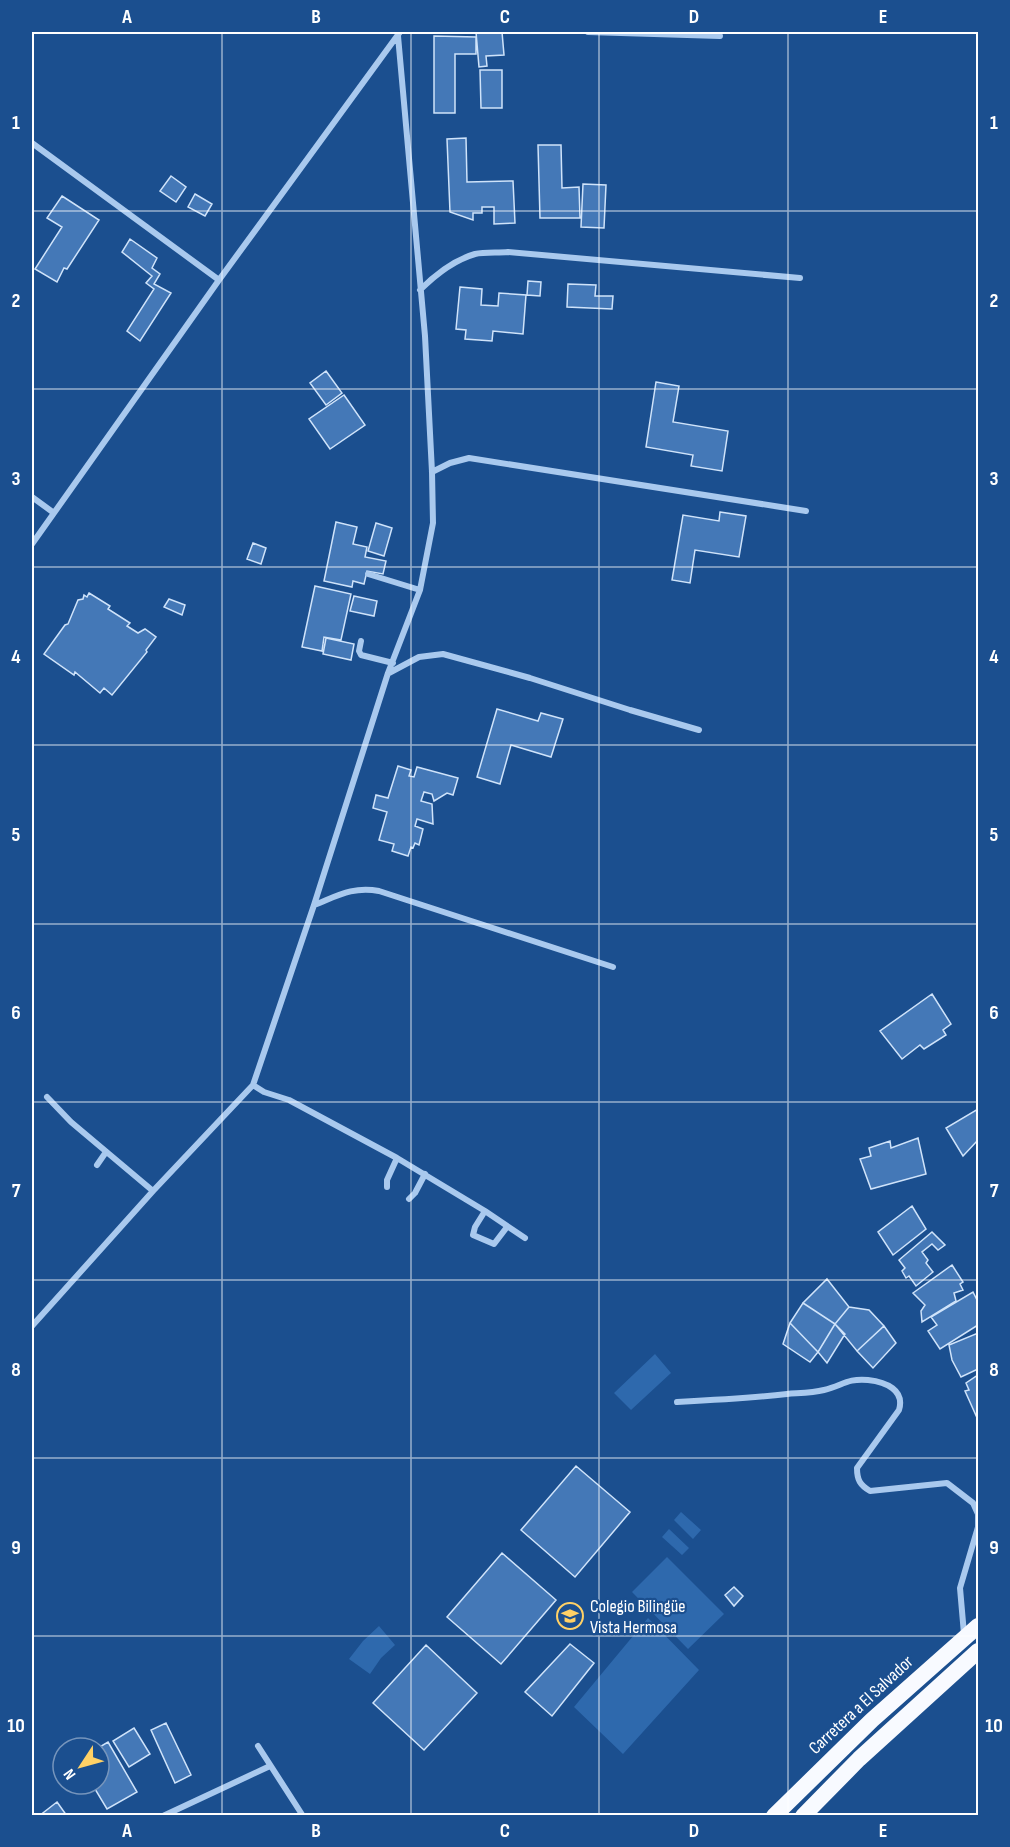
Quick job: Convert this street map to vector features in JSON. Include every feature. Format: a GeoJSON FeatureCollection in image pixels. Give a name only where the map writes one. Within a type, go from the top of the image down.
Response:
{"type":"FeatureCollection","features":[{"type":"Feature","properties":{"kind":"highway","name":"Carretera a El Salvador"},"geometry":{"type":"LineString","coordinates":[[774,1815],[857,1734],[978,1626]]}},
{"type":"Feature","properties":{"kind":"highway","name":"Carretera a El Salvador"},"geometry":{"type":"LineString","coordinates":[[803,1815],[859,1759],[978,1651]]}},
{"type":"Feature","properties":{"kind":"street"},"geometry":{"type":"LineString","coordinates":[[588,32],[720,36]]}},
{"type":"Feature","properties":{"kind":"street"},"geometry":{"type":"LineString","coordinates":[[32,544],[219,280],[399,34]]}},
{"type":"Feature","properties":{"kind":"street"},"geometry":{"type":"LineString","coordinates":[[32,1326],[153,1191],[253,1085],[314,905],[388,673],[420,590],[433,523],[432,472],[425,336],[399,34]]}},
{"type":"Feature","properties":{"kind":"street"},"geometry":{"type":"LineString","coordinates":[[32,143],[219,280]]}},
{"type":"Feature","properties":{"kind":"street"},"geometry":{"type":"LineString","coordinates":[[420,290],[432,278],[454,263],[476,254],[508,252],[800,278]]}},
{"type":"Feature","properties":{"kind":"street"},"geometry":{"type":"LineString","coordinates":[[432,472],[450,463],[469,458],[806,511]]}},
{"type":"Feature","properties":{"kind":"street"},"geometry":{"type":"LineString","coordinates":[[32,497],[54,513]]}},
{"type":"Feature","properties":{"kind":"street"},"geometry":{"type":"LineString","coordinates":[[368,574],[420,590]]}},
{"type":"Feature","properties":{"kind":"street"},"geometry":{"type":"LineString","coordinates":[[361,641],[359,651],[361,655],[393,663]]}},
{"type":"Feature","properties":{"kind":"street"},"geometry":{"type":"LineString","coordinates":[[388,673],[419,657],[443,654],[699,730]]}},
{"type":"Feature","properties":{"kind":"street"},"geometry":{"type":"LineString","coordinates":[[314,905],[348,891],[364,888],[379,891],[613,967]]}},
{"type":"Feature","properties":{"kind":"street"},"geometry":{"type":"LineString","coordinates":[[253,1085],[264,1092],[289,1100],[397,1158],[485,1210],[525,1238]]}},
{"type":"Feature","properties":{"kind":"street"},"geometry":{"type":"LineString","coordinates":[[47,1096],[71,1122],[153,1191]]}},
{"type":"Feature","properties":{"kind":"street"},"geometry":{"type":"LineString","coordinates":[[97,1165],[106,1152]]}},
{"type":"Feature","properties":{"kind":"street"},"geometry":{"type":"LineString","coordinates":[[387,1187],[387,1180],[397,1158]]}},
{"type":"Feature","properties":{"kind":"street"},"geometry":{"type":"LineString","coordinates":[[409,1199],[415,1193],[424,1174]]}},
{"type":"Feature","properties":{"kind":"street"},"geometry":{"type":"LineString","coordinates":[[485,1210],[475,1227],[474,1235],[494,1244],[507,1227]]}},
{"type":"Feature","properties":{"kind":"street"},"geometry":{"type":"LineString","coordinates":[[677,1402],[753,1398],[825,1390],[841,1383],[857,1380],[871,1381],[894,1389],[899,1394],[901,1403],[899,1410],[857,1468],[857,1475],[859,1482],[870,1491],[947,1483],[973,1503],[978,1514],[978,1527],[960,1588],[964,1639]]}},
{"type":"Feature","properties":{"kind":"street"},"geometry":{"type":"LineString","coordinates":[[258,1746],[303,1815]]}},
{"type":"Feature","properties":{"kind":"street"},"geometry":{"type":"LineString","coordinates":[[163,1815],[270,1766]]}},
{"type":"Feature","properties":{"kind":"shaded area"},"geometry":{"type":"Polygon","coordinates":[[[655,1354],[671,1373],[631,1410],[614,1393],[655,1354]]]}},
{"type":"Feature","properties":{"kind":"shaded area"},"geometry":{"type":"Polygon","coordinates":[[[681,1512],[701,1530],[693,1539],[674,1520],[681,1512]]]}},
{"type":"Feature","properties":{"kind":"shaded area"},"geometry":{"type":"Polygon","coordinates":[[[669,1529],[689,1548],[682,1555],[662,1537],[669,1529]]]}},
{"type":"Feature","properties":{"kind":"shaded area"},"geometry":{"type":"Polygon","coordinates":[[[667,1557],[724,1614],[688,1649],[632,1592],[667,1557]]]}},
{"type":"Feature","properties":{"kind":"shaded area"},"geometry":{"type":"Polygon","coordinates":[[[648,1618],[699,1670],[623,1754],[574,1707],[648,1618]]]}},
{"type":"Feature","properties":{"kind":"shaded area"},"geometry":{"type":"Polygon","coordinates":[[[379,1626],[395,1645],[381,1658],[370,1674],[349,1659],[379,1626]]]}},
{"type":"Feature","properties":{"kind":"building"},"geometry":{"type":"Polygon","coordinates":[[[476,32],[502,32],[504,55],[486,56],[487,66],[479,67],[476,32]]]}},
{"type":"Feature","properties":{"kind":"building"},"geometry":{"type":"Polygon","coordinates":[[[434,36],[476,37],[476,54],[455,54],[455,113],[434,113],[434,36]]]}},
{"type":"Feature","properties":{"kind":"building"},"geometry":{"type":"Polygon","coordinates":[[[480,70],[502,70],[502,108],[481,108],[480,70]]]}},
{"type":"Feature","properties":{"kind":"building"},"geometry":{"type":"Polygon","coordinates":[[[466,138],[467,182],[513,181],[515,223],[494,224],[494,207],[482,207],[482,213],[473,213],[473,220],[450,212],[447,139],[466,138]]]}},
{"type":"Feature","properties":{"kind":"building"},"geometry":{"type":"Polygon","coordinates":[[[538,145],[561,145],[562,188],[579,187],[580,218],[540,218],[538,145]]]}},
{"type":"Feature","properties":{"kind":"building"},"geometry":{"type":"Polygon","coordinates":[[[171,176],[186,187],[176,202],[160,191],[171,176]]]}},
{"type":"Feature","properties":{"kind":"building"},"geometry":{"type":"Polygon","coordinates":[[[583,184],[606,185],[604,228],[581,227],[583,184]]]}},
{"type":"Feature","properties":{"kind":"building"},"geometry":{"type":"Polygon","coordinates":[[[195,194],[212,204],[205,216],[188,207],[195,194]]]}},
{"type":"Feature","properties":{"kind":"building"},"geometry":{"type":"Polygon","coordinates":[[[62,196],[99,220],[67,269],[64,268],[57,282],[35,269],[62,227],[47,218],[62,196]]]}},
{"type":"Feature","properties":{"kind":"building"},"geometry":{"type":"Polygon","coordinates":[[[130,239],[157,258],[152,268],[160,274],[154,284],[171,293],[140,341],[127,331],[154,289],[146,283],[152,276],[122,252],[130,239]]]}},
{"type":"Feature","properties":{"kind":"building"},"geometry":{"type":"Polygon","coordinates":[[[528,281],[541,282],[540,296],[527,295],[528,281]]]}},
{"type":"Feature","properties":{"kind":"building"},"geometry":{"type":"Polygon","coordinates":[[[568,284],[596,285],[595,296],[613,296],[612,309],[567,307],[568,284]]]}},
{"type":"Feature","properties":{"kind":"building"},"geometry":{"type":"Polygon","coordinates":[[[460,287],[482,289],[481,305],[498,306],[499,293],[526,295],[523,334],[493,331],[492,341],[465,339],[466,330],[456,329],[460,287]]]}},
{"type":"Feature","properties":{"kind":"building"},"geometry":{"type":"Polygon","coordinates":[[[326,371],[342,393],[326,405],[310,383],[326,371]]]}},
{"type":"Feature","properties":{"kind":"building"},"geometry":{"type":"Polygon","coordinates":[[[656,382],[679,386],[673,422],[728,431],[722,471],[691,466],[693,455],[646,447],[656,382]]]}},
{"type":"Feature","properties":{"kind":"building"},"geometry":{"type":"Polygon","coordinates":[[[344,395],[365,425],[330,449],[309,419],[344,395]]]}},
{"type":"Feature","properties":{"kind":"building"},"geometry":{"type":"Polygon","coordinates":[[[720,512],[746,516],[739,557],[695,550],[690,583],[672,580],[683,515],[719,521],[720,512]]]}},
{"type":"Feature","properties":{"kind":"building"},"geometry":{"type":"Polygon","coordinates":[[[336,522],[357,527],[353,544],[367,547],[365,557],[386,561],[383,574],[367,571],[364,584],[353,581],[352,587],[324,581],[336,522]]]}},
{"type":"Feature","properties":{"kind":"building"},"geometry":{"type":"Polygon","coordinates":[[[376,523],[392,528],[384,556],[368,551],[376,523]]]}},
{"type":"Feature","properties":{"kind":"building"},"geometry":{"type":"Polygon","coordinates":[[[253,543],[266,548],[261,564],[247,559],[253,543]]]}},
{"type":"Feature","properties":{"kind":"building"},"geometry":{"type":"Polygon","coordinates":[[[315,586],[351,594],[341,640],[324,637],[322,651],[302,647],[315,586]]]}},
{"type":"Feature","properties":{"kind":"building"},"geometry":{"type":"Polygon","coordinates":[[[89,593],[110,606],[108,609],[130,623],[127,626],[138,633],[145,629],[156,637],[146,650],[147,652],[112,695],[104,688],[100,693],[75,672],[74,675],[44,654],[68,624],[78,600],[83,599],[84,595],[87,597],[89,593]]]}},
{"type":"Feature","properties":{"kind":"building"},"geometry":{"type":"Polygon","coordinates":[[[354,596],[377,601],[374,616],[350,611],[354,596]]]}},
{"type":"Feature","properties":{"kind":"building"},"geometry":{"type":"Polygon","coordinates":[[[169,599],[185,605],[182,615],[164,607],[169,599]]]}},
{"type":"Feature","properties":{"kind":"building"},"geometry":{"type":"Polygon","coordinates":[[[326,638],[354,644],[351,660],[323,654],[326,638]]]}},
{"type":"Feature","properties":{"kind":"building"},"geometry":{"type":"Polygon","coordinates":[[[497,709],[538,721],[541,713],[563,719],[551,757],[511,745],[500,784],[477,777],[497,709]]]}},
{"type":"Feature","properties":{"kind":"building"},"geometry":{"type":"Polygon","coordinates":[[[398,766],[411,770],[409,776],[414,777],[417,767],[458,778],[453,795],[447,793],[434,801],[432,794],[424,792],[421,801],[432,804],[433,824],[417,819],[415,826],[423,829],[419,845],[415,843],[413,848],[411,847],[408,856],[392,851],[394,844],[379,840],[387,812],[373,808],[376,795],[388,798],[398,766]]]}},
{"type":"Feature","properties":{"kind":"building"},"geometry":{"type":"Polygon","coordinates":[[[932,994],[951,1024],[943,1030],[946,1035],[924,1049],[920,1045],[902,1059],[880,1031],[932,994]]]}},
{"type":"Feature","properties":{"kind":"building"},"geometry":{"type":"Polygon","coordinates":[[[978,1109],[978,1140],[963,1156],[946,1128],[978,1109]]]}},
{"type":"Feature","properties":{"kind":"building"},"geometry":{"type":"Polygon","coordinates":[[[918,1138],[926,1174],[871,1189],[860,1159],[871,1156],[869,1148],[890,1141],[891,1148],[918,1138]]]}},
{"type":"Feature","properties":{"kind":"building"},"geometry":{"type":"Polygon","coordinates":[[[912,1206],[926,1229],[893,1255],[878,1232],[912,1206]]]}},
{"type":"Feature","properties":{"kind":"building"},"geometry":{"type":"Polygon","coordinates":[[[932,1232],[945,1245],[938,1250],[932,1244],[922,1252],[933,1272],[916,1286],[909,1276],[906,1278],[902,1271],[905,1268],[899,1260],[932,1232]]]}},
{"type":"Feature","properties":{"kind":"building"},"geometry":{"type":"Polygon","coordinates":[[[952,1265],[963,1282],[960,1284],[963,1290],[954,1293],[956,1301],[922,1322],[921,1311],[925,1305],[913,1293],[952,1265]]]}},
{"type":"Feature","properties":{"kind":"building"},"geometry":{"type":"Polygon","coordinates":[[[827,1279],[849,1307],[835,1324],[803,1303],[827,1279]]]}},
{"type":"Feature","properties":{"kind":"building"},"geometry":{"type":"Polygon","coordinates":[[[973,1292],[978,1302],[978,1325],[940,1349],[928,1331],[937,1325],[931,1317],[973,1292]]]}},
{"type":"Feature","properties":{"kind":"building"},"geometry":{"type":"Polygon","coordinates":[[[803,1303],[835,1324],[818,1352],[790,1323],[803,1303]]]}},
{"type":"Feature","properties":{"kind":"building"},"geometry":{"type":"Polygon","coordinates":[[[849,1307],[869,1310],[884,1326],[857,1351],[835,1324],[849,1307]]]}},
{"type":"Feature","properties":{"kind":"building"},"geometry":{"type":"Polygon","coordinates":[[[790,1323],[818,1352],[810,1362],[783,1344],[790,1323]]]}},
{"type":"Feature","properties":{"kind":"building"},"geometry":{"type":"Polygon","coordinates":[[[835,1324],[845,1334],[827,1363],[818,1352],[835,1324]]]}},
{"type":"Feature","properties":{"kind":"building"},"geometry":{"type":"Polygon","coordinates":[[[884,1326],[896,1343],[873,1368],[857,1351],[884,1326]]]}},
{"type":"Feature","properties":{"kind":"building"},"geometry":{"type":"Polygon","coordinates":[[[978,1333],[978,1369],[961,1377],[952,1360],[949,1345],[978,1333]]]}},
{"type":"Feature","properties":{"kind":"building"},"geometry":{"type":"Polygon","coordinates":[[[978,1375],[978,1420],[965,1391],[969,1390],[966,1383],[978,1375]]]}},
{"type":"Feature","properties":{"kind":"building"},"geometry":{"type":"Polygon","coordinates":[[[576,1466],[630,1512],[575,1577],[521,1530],[576,1466]]]}},
{"type":"Feature","properties":{"kind":"building"},"geometry":{"type":"Polygon","coordinates":[[[502,1553],[556,1600],[501,1664],[447,1617],[502,1553]]]}},
{"type":"Feature","properties":{"kind":"building"},"geometry":{"type":"Polygon","coordinates":[[[734,1587],[743,1596],[734,1606],[725,1595],[734,1587]]]}},
{"type":"Feature","properties":{"kind":"building"},"geometry":{"type":"Polygon","coordinates":[[[570,1644],[594,1663],[552,1716],[525,1692],[570,1644]]]}},
{"type":"Feature","properties":{"kind":"building"},"geometry":{"type":"Polygon","coordinates":[[[426,1645],[477,1693],[424,1750],[373,1703],[426,1645]]]}},
{"type":"Feature","properties":{"kind":"building"},"geometry":{"type":"Polygon","coordinates":[[[166,1723],[191,1775],[175,1783],[151,1730],[166,1723]]]}},
{"type":"Feature","properties":{"kind":"building"},"geometry":{"type":"Polygon","coordinates":[[[134,1728],[150,1754],[129,1767],[113,1741],[134,1728]]]}},
{"type":"Feature","properties":{"kind":"building"},"geometry":{"type":"Polygon","coordinates":[[[111,1747],[137,1792],[107,1809],[99,1796],[111,1796],[111,1747]]]}},
{"type":"Feature","properties":{"kind":"building"},"geometry":{"type":"Polygon","coordinates":[[[57,1802],[67,1816],[39,1816],[57,1802]]]}},
{"type":"Feature","properties":{"kind":"place","name":"Colegio Bilingüe Vista Hermosa"},"geometry":{"type":"Point","coordinates":[570,1616]}}]}
